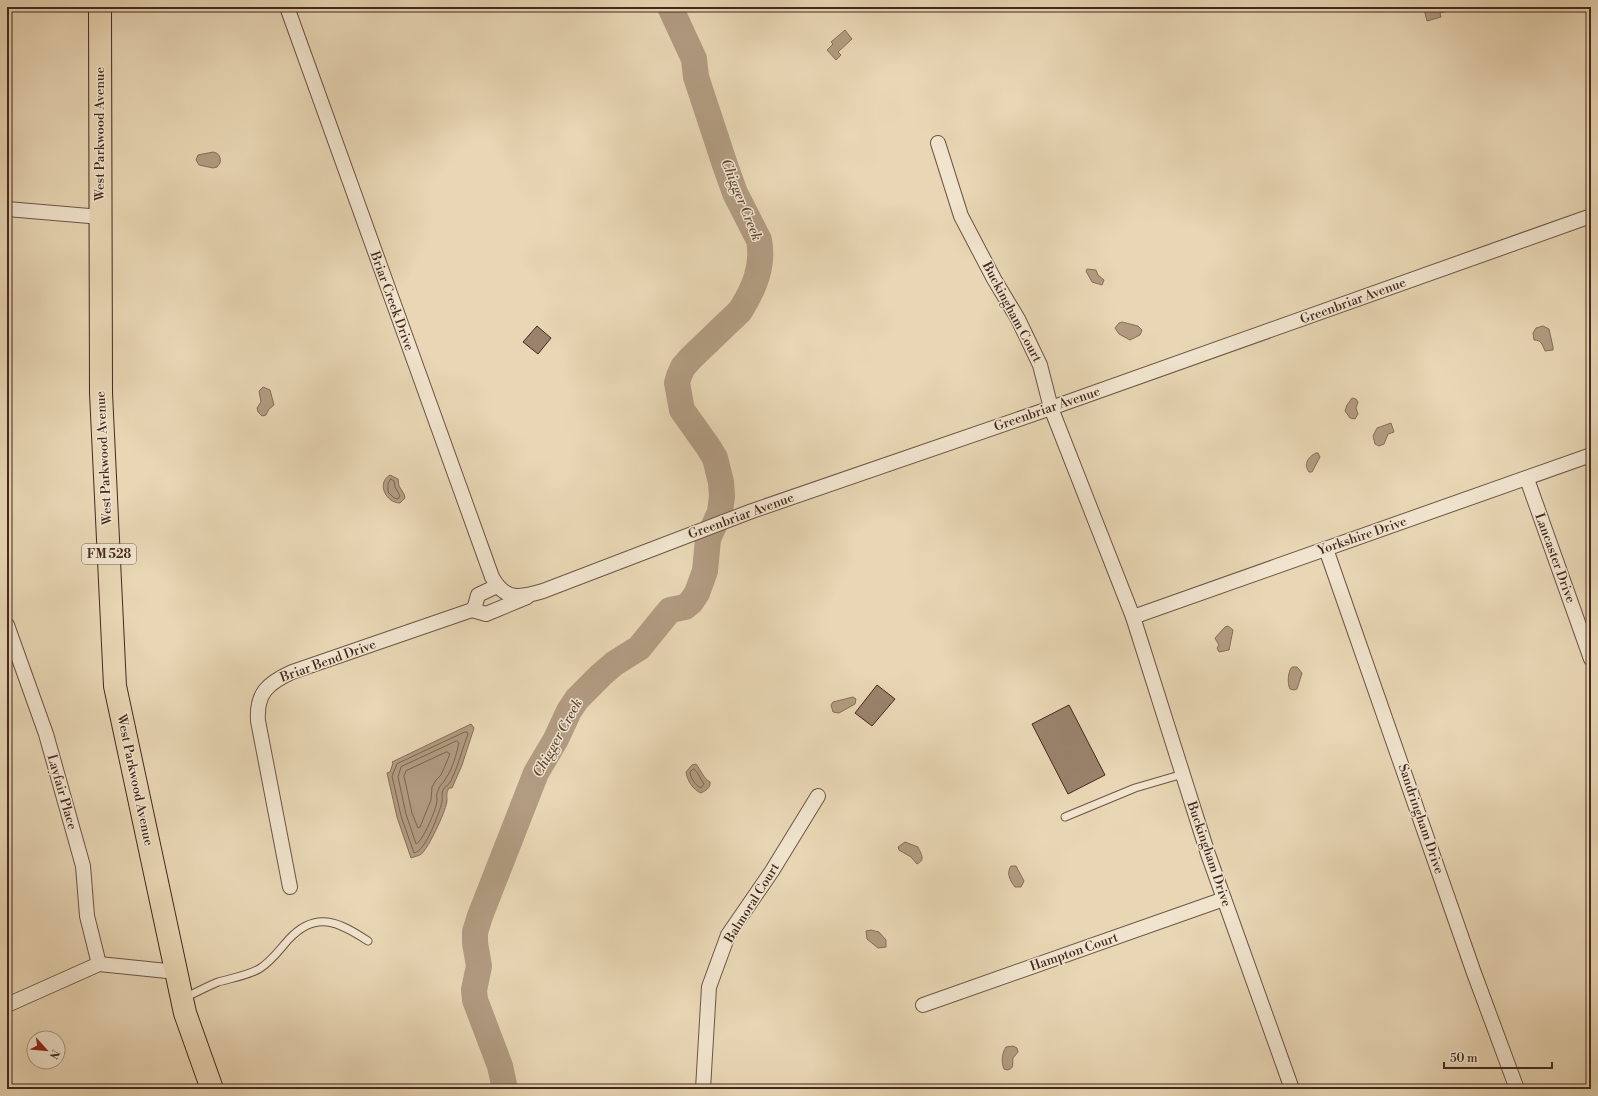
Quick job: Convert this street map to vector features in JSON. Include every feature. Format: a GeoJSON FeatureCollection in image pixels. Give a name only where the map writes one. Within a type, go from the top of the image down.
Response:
{"type":"FeatureCollection","features":[{"type":"Feature","properties":{"kind":"main road","name":"West Parkwood Avenue"},"geometry":{"type":"LineString","coordinates":[[100,7],[101,393],[115,686],[185,1013],[212,1089]]}},
{"type":"Feature","properties":{"kind":"street","name":"Briar Creek Drive"},"geometry":{"type":"LineString","coordinates":[[287,7],[484,554],[500,589]]}},
{"type":"Feature","properties":{"kind":"street","name":"Buckingham Court"},"geometry":{"type":"LineString","coordinates":[[938,143],[961,216],[994,279],[1018,319],[1040,365],[1051,408],[1132,617]]}},
{"type":"Feature","properties":{"kind":"street"},"geometry":{"type":"LineString","coordinates":[[7,209],[101,217]]}},
{"type":"Feature","properties":{"kind":"street","name":"Greenbriar Avenue"},"geometry":{"type":"LineString","coordinates":[[500,589],[518,596],[533,594],[752,511],[1051,408],[1591,216]]}},
{"type":"Feature","properties":{"kind":"street","name":"Yorkshire Drive"},"geometry":{"type":"LineString","coordinates":[[1132,617],[1527,479],[1591,455]]}},
{"type":"Feature","properties":{"kind":"street","name":"Lancaster Drive"},"geometry":{"type":"LineString","coordinates":[[1527,479],[1591,659]]}},
{"type":"Feature","properties":{"kind":"street","name":"Sandringham Drive"},"geometry":{"type":"LineString","coordinates":[[1326,549],[1516,1089]]}},
{"type":"Feature","properties":{"kind":"street"},"geometry":{"type":"LineString","coordinates":[[472,610],[475,606],[478,594],[500,589]]}},
{"type":"Feature","properties":{"kind":"street","name":"Briar Bend Drive"},"geometry":{"type":"LineString","coordinates":[[290,887],[258,721],[257,709],[263,691],[278,678],[292,672],[472,610],[486,614],[533,594]]}},
{"type":"Feature","properties":{"kind":"street","name":"Buckingham Drive"},"geometry":{"type":"LineString","coordinates":[[1132,617],[1224,899],[1292,1089]]}},
{"type":"Feature","properties":{"kind":"street","name":"Layfair Place"},"geometry":{"type":"LineString","coordinates":[[7,625],[46,734],[83,866],[87,916],[99,964]]}},
{"type":"Feature","properties":{"kind":"street","name":"Balmoral Court"},"geometry":{"type":"LineString","coordinates":[[703,1089],[709,987],[728,935],[772,871],[818,796]]}},
{"type":"Feature","properties":{"kind":"street","name":"Hampton Court"},"geometry":{"type":"LineString","coordinates":[[923,1005],[1224,899]]}},
{"type":"Feature","properties":{"kind":"street"},"geometry":{"type":"LineString","coordinates":[[7,1005],[99,964],[177,972]]}},
{"type":"Feature","properties":{"kind":"lane"},"geometry":{"type":"LineString","coordinates":[[1065,817],[1135,788],[1183,774]]}},
{"type":"Feature","properties":{"kind":"lane"},"geometry":{"type":"LineString","coordinates":[[182,999],[216,983],[246,975],[260,968],[272,958],[301,928],[312,922],[324,920],[339,925],[353,931],[368,941]]}},
{"type":"Feature","properties":{"kind":"water"},"geometry":{"type":"Polygon","coordinates":[[[1429,7],[1450,7],[1451,10],[1440,13],[1441,17],[1427,21],[1424,9],[1429,7]]]}},
{"type":"Feature","properties":{"kind":"water"},"geometry":{"type":"Polygon","coordinates":[[[845,30],[852,39],[838,52],[841,55],[836,60],[827,50],[833,44],[831,42],[845,30]]]}},
{"type":"Feature","properties":{"kind":"water"},"geometry":{"type":"Polygon","coordinates":[[[213,152],[217,153],[220,157],[220,163],[217,167],[213,168],[199,165],[196,160],[198,155],[213,152]]]}},
{"type":"Feature","properties":{"kind":"water"},"geometry":{"type":"Polygon","coordinates":[[[1087,269],[1096,270],[1098,275],[1104,280],[1102,285],[1092,282],[1086,271],[1087,269]]]}},
{"type":"Feature","properties":{"kind":"water"},"geometry":{"type":"Polygon","coordinates":[[[1122,322],[1138,326],[1142,330],[1140,335],[1130,340],[1119,334],[1115,328],[1122,322]]]}},
{"type":"Feature","properties":{"kind":"water"},"geometry":{"type":"Polygon","coordinates":[[[1543,326],[1549,329],[1553,350],[1545,351],[1540,342],[1534,340],[1533,333],[1536,328],[1543,326]]]}},
{"type":"Feature","properties":{"kind":"water"},"geometry":{"type":"Polygon","coordinates":[[[263,387],[270,390],[274,405],[269,409],[266,415],[262,416],[258,412],[257,408],[261,402],[259,391],[263,387]]]}},
{"type":"Feature","properties":{"kind":"water"},"geometry":{"type":"Polygon","coordinates":[[[1352,398],[1356,399],[1358,402],[1356,408],[1358,414],[1355,419],[1350,418],[1345,411],[1352,398]]]}},
{"type":"Feature","properties":{"kind":"water"},"geometry":{"type":"Polygon","coordinates":[[[1391,423],[1394,432],[1388,434],[1384,444],[1379,446],[1375,444],[1373,436],[1377,428],[1391,423]]]}},
{"type":"Feature","properties":{"kind":"water"},"geometry":{"type":"Polygon","coordinates":[[[1318,453],[1320,457],[1312,472],[1309,472],[1306,466],[1307,461],[1318,453]]]}},
{"type":"Feature","properties":{"kind":"water"},"geometry":{"type":"Polygon","coordinates":[[[390,475],[398,479],[399,486],[404,494],[405,498],[400,503],[391,500],[384,492],[384,483],[386,478],[390,475]]]}},
{"type":"Feature","properties":{"kind":"water"},"geometry":{"type":"Polygon","coordinates":[[[1228,626],[1233,630],[1229,650],[1219,652],[1217,648],[1219,645],[1215,638],[1225,627],[1228,626]]]}},
{"type":"Feature","properties":{"kind":"water"},"geometry":{"type":"Polygon","coordinates":[[[1292,667],[1297,667],[1302,673],[1297,689],[1294,690],[1290,689],[1288,684],[1289,674],[1292,667]]]}},
{"type":"Feature","properties":{"kind":"water"},"geometry":{"type":"Polygon","coordinates":[[[853,697],[856,699],[855,704],[839,713],[833,712],[831,705],[833,702],[853,697]]]}},
{"type":"Feature","properties":{"kind":"water"},"geometry":{"type":"Polygon","coordinates":[[[471,724],[474,728],[462,765],[452,788],[449,788],[447,791],[446,804],[438,826],[423,853],[411,858],[397,817],[387,773],[390,772],[392,762],[471,724]]]}},
{"type":"Feature","properties":{"kind":"water"},"geometry":{"type":"Polygon","coordinates":[[[696,764],[710,782],[709,788],[701,793],[695,790],[686,772],[692,765],[696,764]]]}},
{"type":"Feature","properties":{"kind":"water"},"geometry":{"type":"Polygon","coordinates":[[[905,842],[918,847],[922,859],[917,864],[911,857],[899,850],[898,847],[905,842]]]}},
{"type":"Feature","properties":{"kind":"water"},"geometry":{"type":"Polygon","coordinates":[[[1011,866],[1016,866],[1024,881],[1021,887],[1015,887],[1010,880],[1009,871],[1011,866]]]}},
{"type":"Feature","properties":{"kind":"water"},"geometry":{"type":"Polygon","coordinates":[[[871,930],[879,932],[886,940],[886,947],[878,948],[867,939],[866,931],[871,930]]]}},
{"type":"Feature","properties":{"kind":"water"},"geometry":{"type":"Polygon","coordinates":[[[1013,1046],[1017,1048],[1018,1052],[1013,1058],[1013,1066],[1007,1070],[1004,1069],[1003,1066],[1003,1055],[1006,1047],[1013,1046]]]}},
{"type":"Feature","properties":{"kind":"building"},"geometry":{"type":"Polygon","coordinates":[[[537,326],[551,338],[538,354],[523,342],[537,326]]]}},
{"type":"Feature","properties":{"kind":"building"},"geometry":{"type":"Polygon","coordinates":[[[877,685],[895,699],[872,726],[855,713],[877,685]]]}},
{"type":"Feature","properties":{"kind":"building"},"geometry":{"type":"Polygon","coordinates":[[[1069,705],[1105,775],[1068,794],[1032,724],[1069,705]]]}},
{"type":"Feature","properties":{"kind":"waterway","name":"Chigger Creek"},"geometry":{"type":"LineString","coordinates":[[505,1089],[500,1066],[475,1000],[474,990],[479,966],[475,943],[475,932],[536,773],[556,739],[569,711],[577,699],[601,675],[615,663],[639,648],[670,610],[685,607],[691,602],[697,593],[705,571],[708,539],[720,512],[722,496],[721,482],[715,458],[682,410],[677,383],[683,367],[740,311],[750,294],[759,268],[759,240],[735,193],[696,77],[694,59],[670,7]]}}]}
